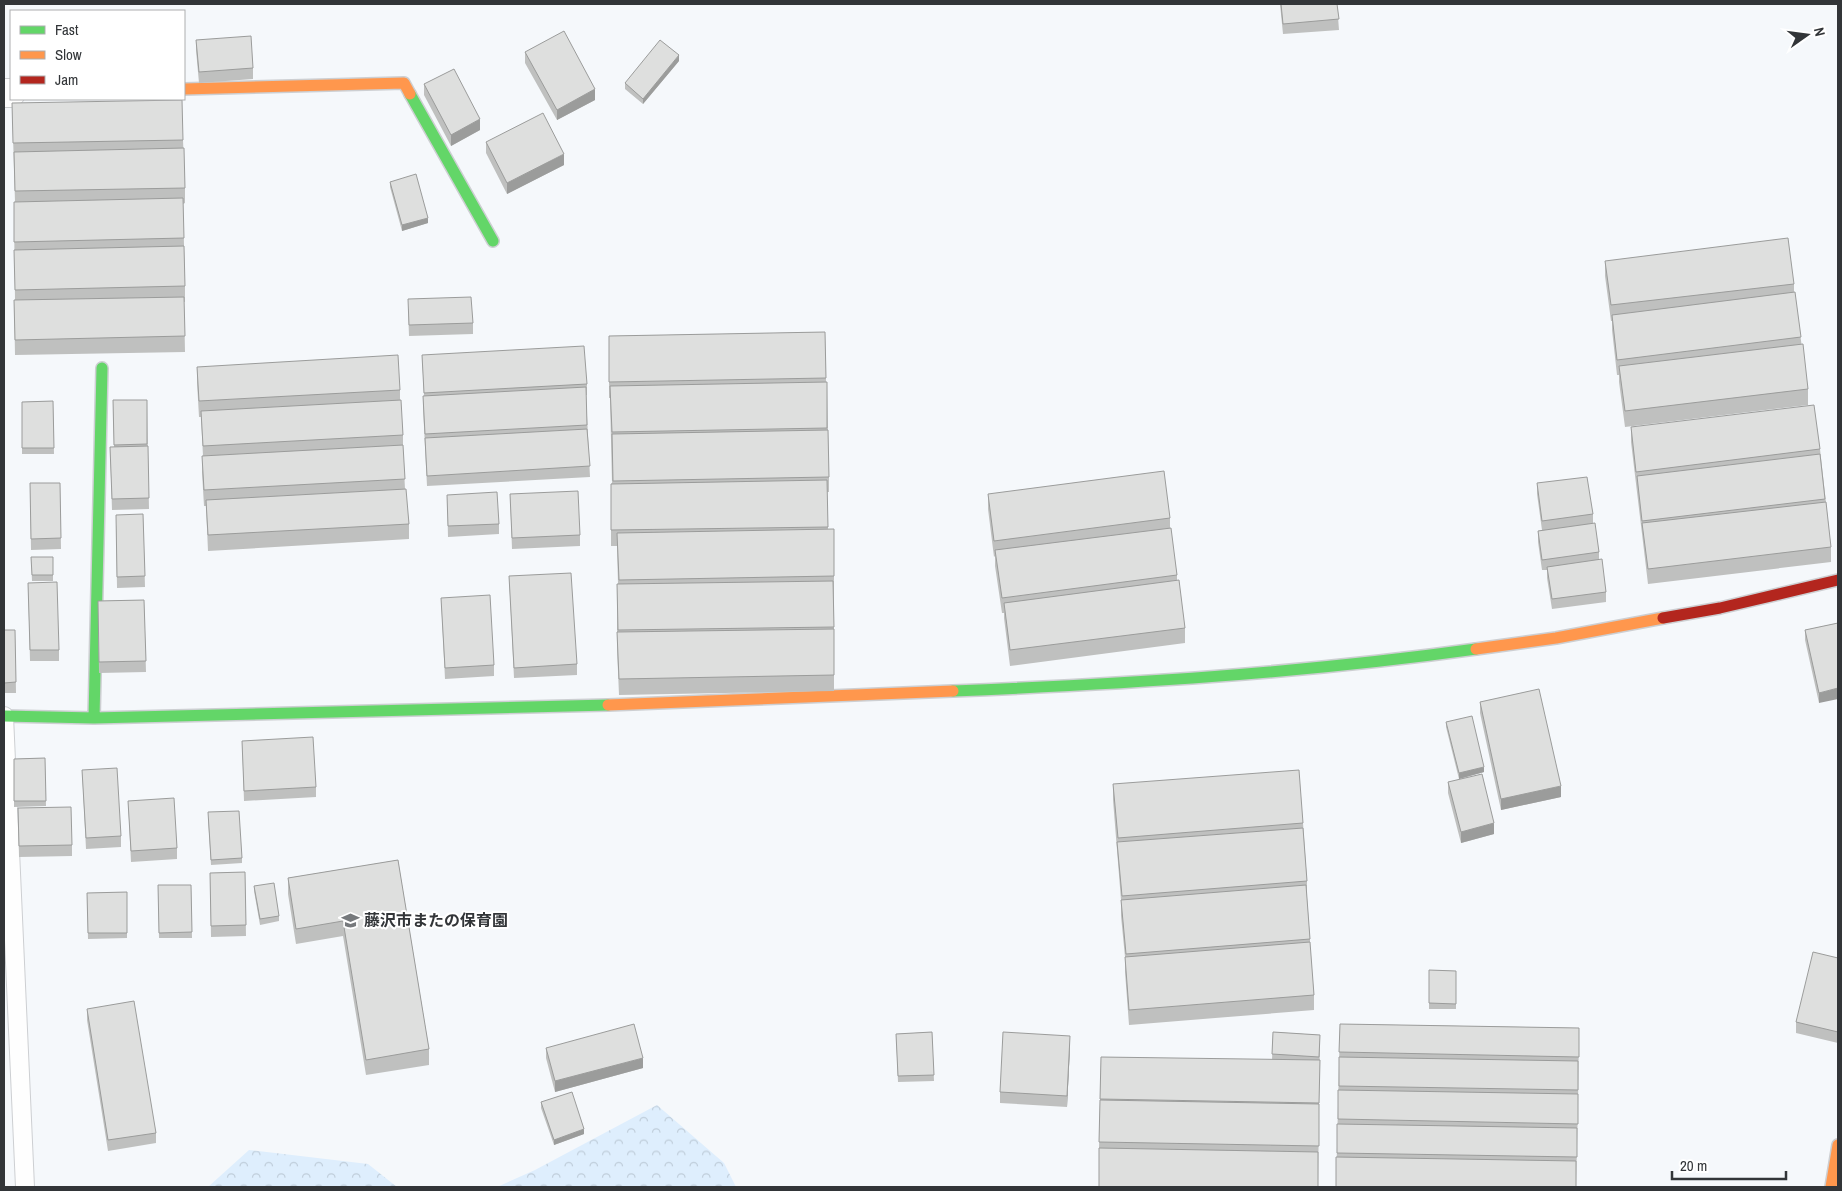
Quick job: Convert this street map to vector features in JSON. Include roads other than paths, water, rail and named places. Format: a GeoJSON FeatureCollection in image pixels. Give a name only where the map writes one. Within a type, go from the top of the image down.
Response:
{"type":"FeatureCollection","features":[{"type":"Feature","properties":{"kind":"street"},"geometry":{"type":"LineString","coordinates":[[185,89],[404,83],[493,241]]}},
{"type":"Feature","properties":{"kind":"street"},"geometry":{"type":"LineString","coordinates":[[94,718],[102,368]]}},
{"type":"Feature","properties":{"kind":"street"},"geometry":{"type":"LineString","coordinates":[[4,716],[94,718],[690,702],[1008,689],[1264,672],[1385,662],[1556,638],[1720,608],[1838,580]]}},
{"type":"Feature","properties":{"kind":"street"},"geometry":{"type":"LineString","coordinates":[[1831,1187],[1838,1145]]}},
{"type":"Feature","properties":{"kind":"lane"},"geometry":{"type":"LineString","coordinates":[[4,716],[25,1187]]}},
{"type":"Feature","properties":{"kind":"place","name":"藤沢市またの保育園"},"geometry":{"type":"Point","coordinates":[350,920]}}]}
